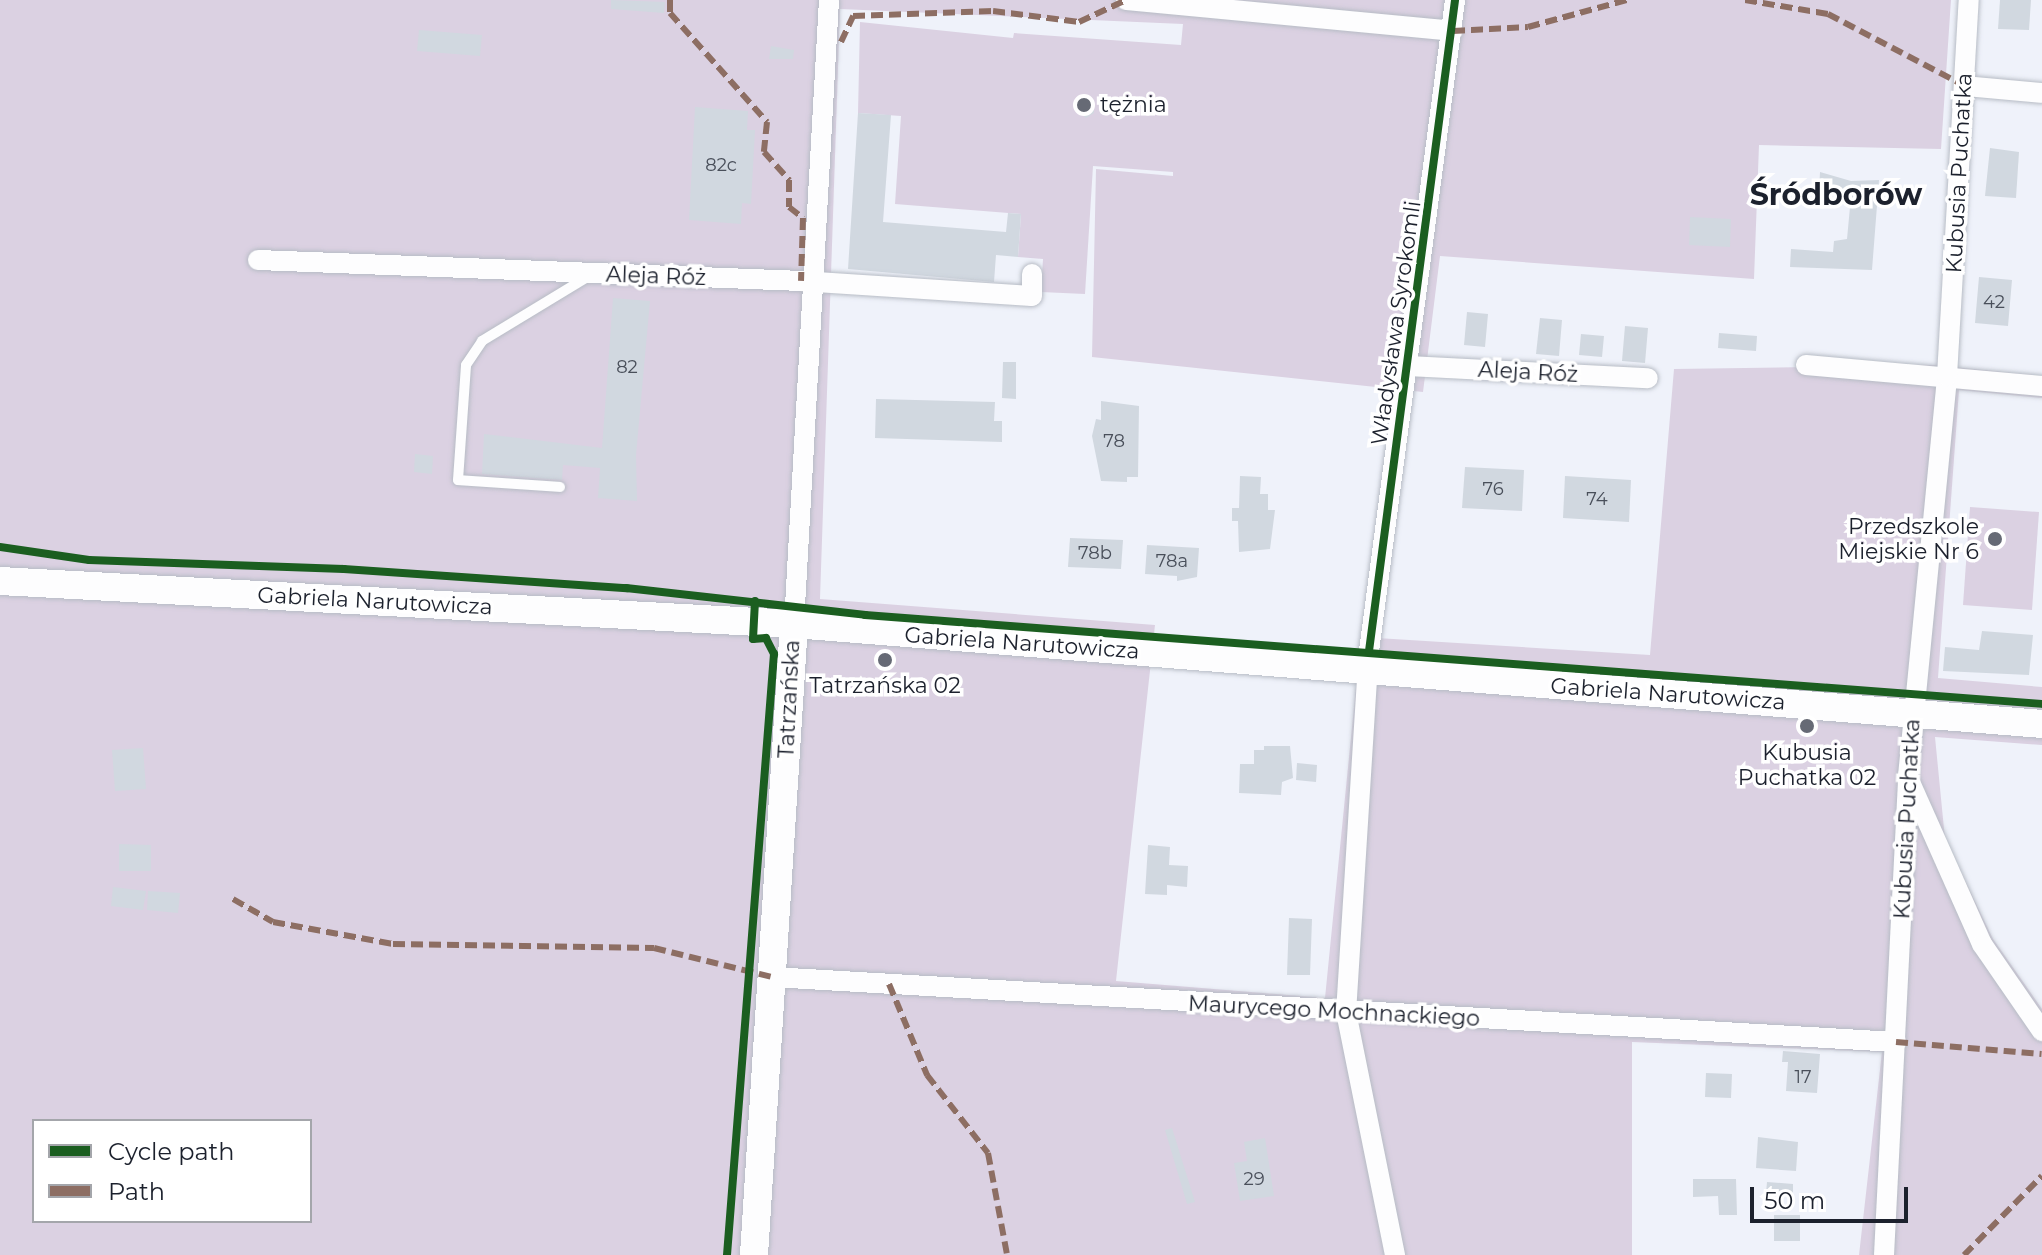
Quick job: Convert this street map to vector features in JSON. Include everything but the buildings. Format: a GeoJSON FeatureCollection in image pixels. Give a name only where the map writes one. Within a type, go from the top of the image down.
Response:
{"type":"FeatureCollection","features":[{"type":"Feature","properties":{"kind":"street","name":"Tatrzańska"},"geometry":{"type":"LineString","coordinates":[[754,1255],[829,0]]}},
{"type":"Feature","properties":{"kind":"street"},"geometry":{"type":"LineString","coordinates":[[1126,0],[1453,31]]}},
{"type":"Feature","properties":{"kind":"street","name":"Władysława Syrokomli"},"geometry":{"type":"LineString","coordinates":[[1395,1255],[1346,1013],[1368,670],[1455,0]]}},
{"type":"Feature","properties":{"kind":"street","name":"Kubusia Puchatka"},"geometry":{"type":"LineString","coordinates":[[1884,1255],[1912,714],[1947,376],[1969,0]]}},
{"type":"Feature","properties":{"kind":"street"},"geometry":{"type":"LineString","coordinates":[[1965,86],[2042,93]]}},
{"type":"Feature","properties":{"kind":"street","name":"Aleja Róż"},"geometry":{"type":"LineString","coordinates":[[258,260],[811,282],[1032,296],[1032,274]]}},
{"type":"Feature","properties":{"kind":"street"},"geometry":{"type":"LineString","coordinates":[[1806,365],[2042,386]]}},
{"type":"Feature","properties":{"kind":"street","name":"Aleja Róż"},"geometry":{"type":"LineString","coordinates":[[1408,366],[1648,378]]}},
{"type":"Feature","properties":{"kind":"street","name":"Gabriela Narutowicza"},"geometry":{"type":"LineString","coordinates":[[0,581],[794,624],[2042,724]]}},
{"type":"Feature","properties":{"kind":"street"},"geometry":{"type":"LineString","coordinates":[[1908,776],[1982,944],[2042,1031]]}},
{"type":"Feature","properties":{"kind":"street","name":"Maurycego Mochnackiego"},"geometry":{"type":"LineString","coordinates":[[772,977],[1346,1013],[1896,1042]]}},
{"type":"Feature","properties":{"kind":"lane"},"geometry":{"type":"LineString","coordinates":[[560,487],[458,480],[466,365],[482,341],[594,273]]}},
{"type":"Feature","properties":{"kind":"shaded area"},"geometry":{"type":"Polygon","coordinates":[[[0,0],[1951,0],[1941,149],[1759,145],[1754,279],[1440,256],[1423,392],[1092,357],[1096,169],[1173,176],[1173,172],[1093,166],[1085,294],[1041,292],[1043,259],[1018,257],[1021,214],[895,204],[901,116],[858,113],[860,22],[1013,38],[1014,33],[1181,45],[1183,24],[840,9],[820,599],[1155,625],[1116,981],[1325,998],[1361,637],[1650,655],[1674,369],[1935,365],[2042,376],[2042,398],[1959,390],[1938,678],[2042,687],[2042,745],[1935,737],[1945,839],[1993,939],[2042,1009],[2042,1255],[1859,1255],[1882,1052],[1632,1042],[1632,1255],[0,1255],[0,0]]]}},
{"type":"Feature","properties":{"kind":"shaded area"},"geometry":{"type":"Polygon","coordinates":[[[1970,507],[2039,512],[2032,610],[1963,605],[1970,507]]]}},
{"type":"Feature","properties":{"kind":"marked path"},"geometry":{"type":"LineString","coordinates":[[670,0],[670,13],[767,122],[764,152],[789,180],[789,207],[803,218],[801,281]]}},
{"type":"Feature","properties":{"kind":"marked path"},"geometry":{"type":"LineString","coordinates":[[841,42],[853,16],[993,11],[1079,22],[1126,0]]}},
{"type":"Feature","properties":{"kind":"marked path"},"geometry":{"type":"LineString","coordinates":[[1453,31],[1528,27],[1627,0]]}},
{"type":"Feature","properties":{"kind":"marked path"},"geometry":{"type":"LineString","coordinates":[[1745,0],[1828,14],[1965,86]]}},
{"type":"Feature","properties":{"kind":"marked path"},"geometry":{"type":"LineString","coordinates":[[233,899],[273,922],[393,944],[654,948],[772,977]]}},
{"type":"Feature","properties":{"kind":"marked path"},"geometry":{"type":"LineString","coordinates":[[889,984],[927,1075],[988,1153],[1007,1255]]}},
{"type":"Feature","properties":{"kind":"marked path"},"geometry":{"type":"LineString","coordinates":[[1896,1042],[2042,1054]]}},
{"type":"Feature","properties":{"kind":"marked path"},"geometry":{"type":"LineString","coordinates":[[1964,1255],[2042,1176]]}},
{"type":"Feature","properties":{"kind":"cycle path"},"geometry":{"type":"LineString","coordinates":[[1369,651],[1455,0]]}},
{"type":"Feature","properties":{"kind":"cycle path"},"geometry":{"type":"LineString","coordinates":[[0,547],[89,560],[344,569],[626,588],[865,615],[2042,704]]}},
{"type":"Feature","properties":{"kind":"cycle path"},"geometry":{"type":"LineString","coordinates":[[727,1255],[774,654],[766,638],[753,639],[755,601]]}},
{"type":"Feature","properties":{"kind":"place","name":"tężnia"},"geometry":{"type":"Point","coordinates":[1084,105]}},
{"type":"Feature","properties":{"kind":"place","name":"Przedszkole Miejskie Nr 6"},"geometry":{"type":"Point","coordinates":[1995,539]}},
{"type":"Feature","properties":{"kind":"place","name":"Tatrzańska 02"},"geometry":{"type":"Point","coordinates":[885,660]}},
{"type":"Feature","properties":{"kind":"place","name":"Kubusia Puchatka 02"},"geometry":{"type":"Point","coordinates":[1807,726]}},
{"type":"Feature","properties":{"kind":"district","name":"Śródborów"},"geometry":{"type":"Point","coordinates":[1836,195]}}]}
